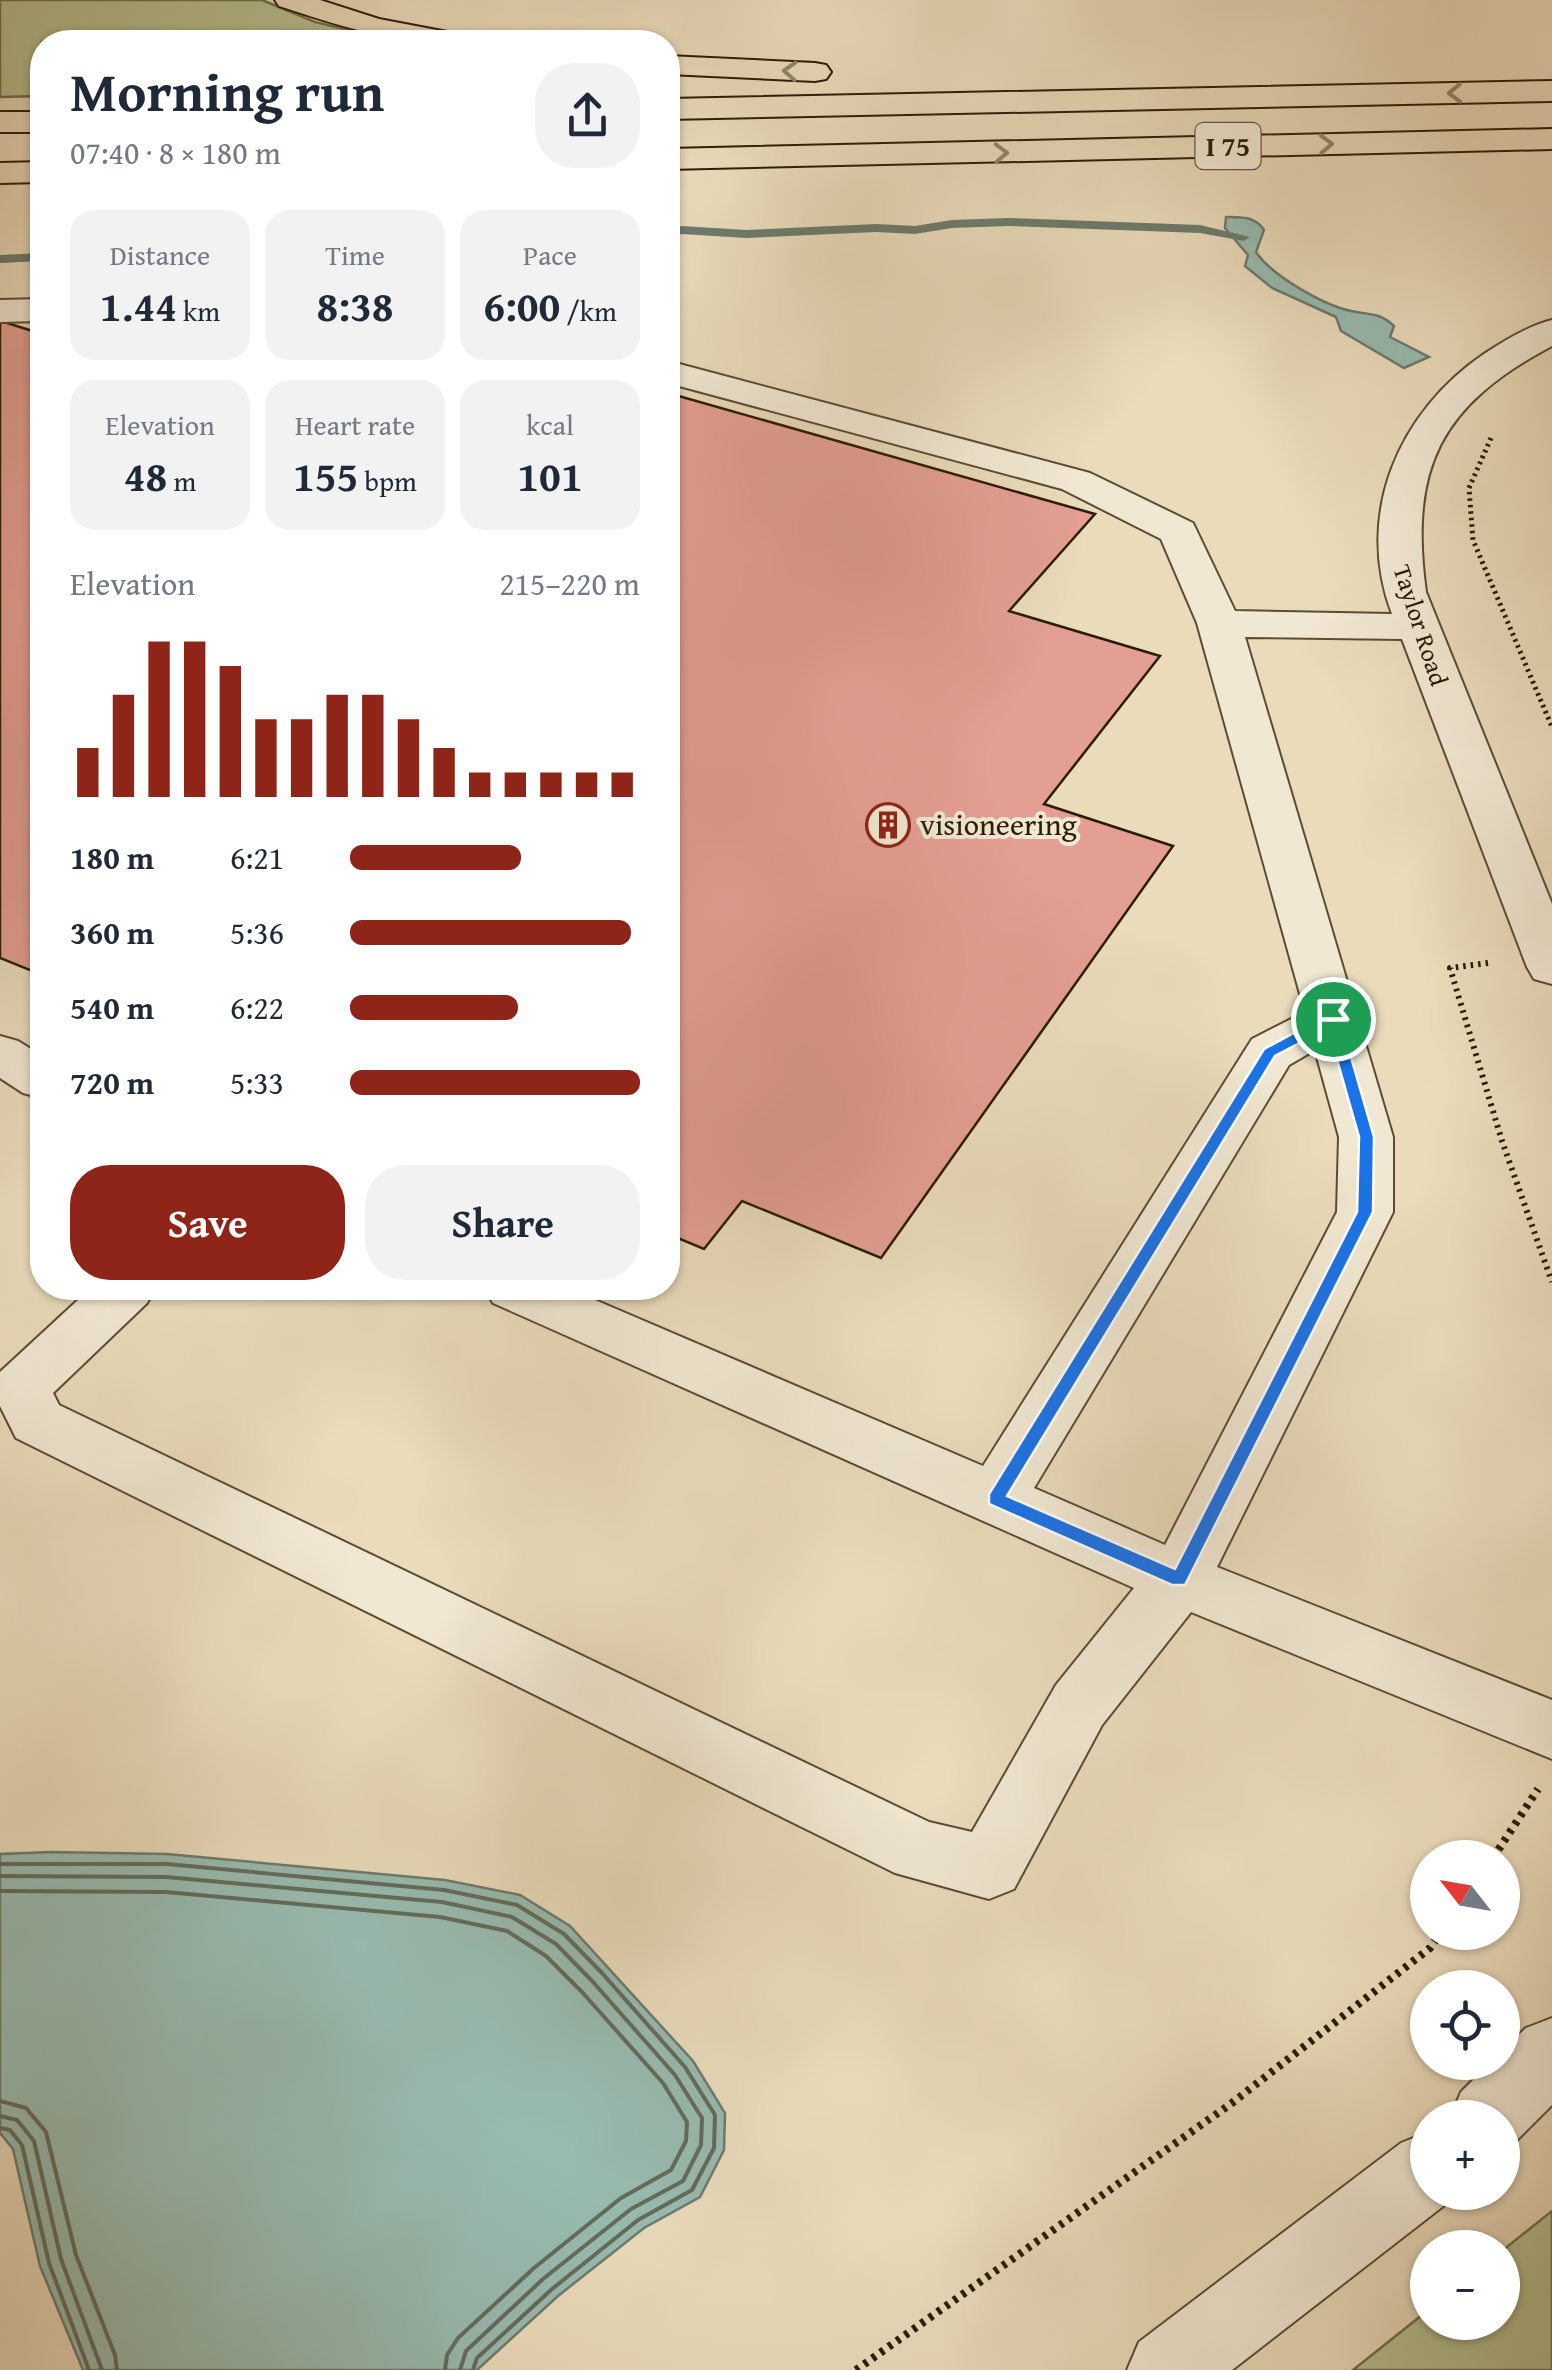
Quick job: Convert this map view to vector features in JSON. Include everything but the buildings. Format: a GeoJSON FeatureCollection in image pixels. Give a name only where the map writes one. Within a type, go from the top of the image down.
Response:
{"type":"FeatureCollection","features":[{"type":"Feature","properties":{"kind":"highway"},"geometry":{"type":"LineString","coordinates":[[290,0],[389,30]]}},
{"type":"Feature","properties":{"kind":"highway"},"geometry":{"type":"LineString","coordinates":[[680,66],[1307,96]]}},
{"type":"Feature","properties":{"kind":"highway","name":"I 75"},"geometry":{"type":"LineString","coordinates":[[680,109],[1552,91]]}},
{"type":"Feature","properties":{"kind":"highway"},"geometry":{"type":"LineString","coordinates":[[0,122],[30,122]]}},
{"type":"Feature","properties":{"kind":"highway","name":"I 75"},"geometry":{"type":"LineString","coordinates":[[680,160],[1552,138]]}},
{"type":"Feature","properties":{"kind":"highway"},"geometry":{"type":"LineString","coordinates":[[0,173],[30,172]]}},
{"type":"Feature","properties":{"kind":"street"},"geometry":{"type":"LineString","coordinates":[[0,311],[30,310]]}},
{"type":"Feature","properties":{"kind":"street","name":"Taylor Road"},"geometry":{"type":"LineString","coordinates":[[1552,331],[1495,364],[1466,387],[1433,422],[1410,463],[1396,532],[1405,592],[1417,626],[1529,849],[1552,967]]}},
{"type":"Feature","properties":{"kind":"street"},"geometry":{"type":"LineString","coordinates":[[114,1300],[21,1388],[36,1420],[918,1851],[989,1866],[1079,1706],[1179,1579],[1365,1212],[1366,1137],[1219,622],[1178,532],[1076,482],[680,375]]}},
{"type":"Feature","properties":{"kind":"street"},"geometry":{"type":"LineString","coordinates":[[1219,622],[1308,628],[1417,626]]}},
{"type":"Feature","properties":{"kind":"street"},"geometry":{"type":"LineString","coordinates":[[995,1499],[1270,1052],[1333,1019]]}},
{"type":"Feature","properties":{"kind":"street"},"geometry":{"type":"LineString","coordinates":[[0,1054],[30,1073]]}},
{"type":"Feature","properties":{"kind":"street"},"geometry":{"type":"LineString","coordinates":[[540,1300],[1179,1579],[1548,1755]]}},
{"type":"Feature","properties":{"kind":"street"},"geometry":{"type":"LineString","coordinates":[[1505,2100],[1552,2053]]}},
{"type":"Feature","properties":{"kind":"street"},"geometry":{"type":"LineString","coordinates":[[1167,2370],[1410,2184]]}},
{"type":"Feature","properties":{"kind":"path"},"geometry":{"type":"LineString","coordinates":[[1497,429],[1470,488],[1474,540],[1552,728]]}},
{"type":"Feature","properties":{"kind":"path"},"geometry":{"type":"LineString","coordinates":[[1495,962],[1450,968],[1502,1141],[1552,1282]]}},
{"type":"Feature","properties":{"kind":"path"},"geometry":{"type":"LineString","coordinates":[[1503,1840],[1548,1755]]}},
{"type":"Feature","properties":{"kind":"path"},"geometry":{"type":"LineString","coordinates":[[856,2370],[1232,2103],[1427,1950]]}},
{"type":"Feature","properties":{"kind":"green space"},"geometry":{"type":"Polygon","coordinates":[[[0,0],[262,0],[315,22],[349,30],[30,30],[30,96],[0,97],[0,0]]]}},
{"type":"Feature","properties":{"kind":"green space"},"geometry":{"type":"Polygon","coordinates":[[[1552,2211],[1552,2370],[1353,2370],[1410,2325],[1410,2340],[1520,2340],[1520,2236],[1552,2211]]]}},
{"type":"Feature","properties":{"kind":"water"},"geometry":{"type":"Polygon","coordinates":[[[1226,217],[1247,218],[1260,225],[1264,230],[1256,252],[1285,279],[1339,308],[1384,318],[1394,326],[1390,337],[1429,357],[1404,368],[1341,331],[1336,317],[1272,288],[1245,266],[1248,255],[1225,228],[1226,217]]]}},
{"type":"Feature","properties":{"kind":"water"},"geometry":{"type":"Polygon","coordinates":[[[0,1854],[167,1854],[445,1880],[520,1895],[570,1926],[693,2061],[725,2113],[724,2150],[700,2197],[644,2228],[558,2296],[477,2370],[83,2370],[40,2266],[13,2149],[0,2133],[0,1854]]]}},
{"type":"Feature","properties":{"kind":"waterway"},"geometry":{"type":"LineString","coordinates":[[680,230],[746,234],[915,230],[1008,222],[1200,229],[1244,237]]}},
{"type":"Feature","properties":{"kind":"waterway"},"geometry":{"type":"LineString","coordinates":[[0,259],[30,258]]}},
{"type":"Feature","properties":{"kind":"place","name":"visioneering"},"geometry":{"type":"Point","coordinates":[888,825]}},
{"type":"Feature","properties":{"kind":"route"},"geometry":{"type":"LineString","coordinates":[[1333,1019],[1366,1137],[1365,1212],[1179,1579],[995,1499],[1270,1052],[1333,1019]]}}]}
